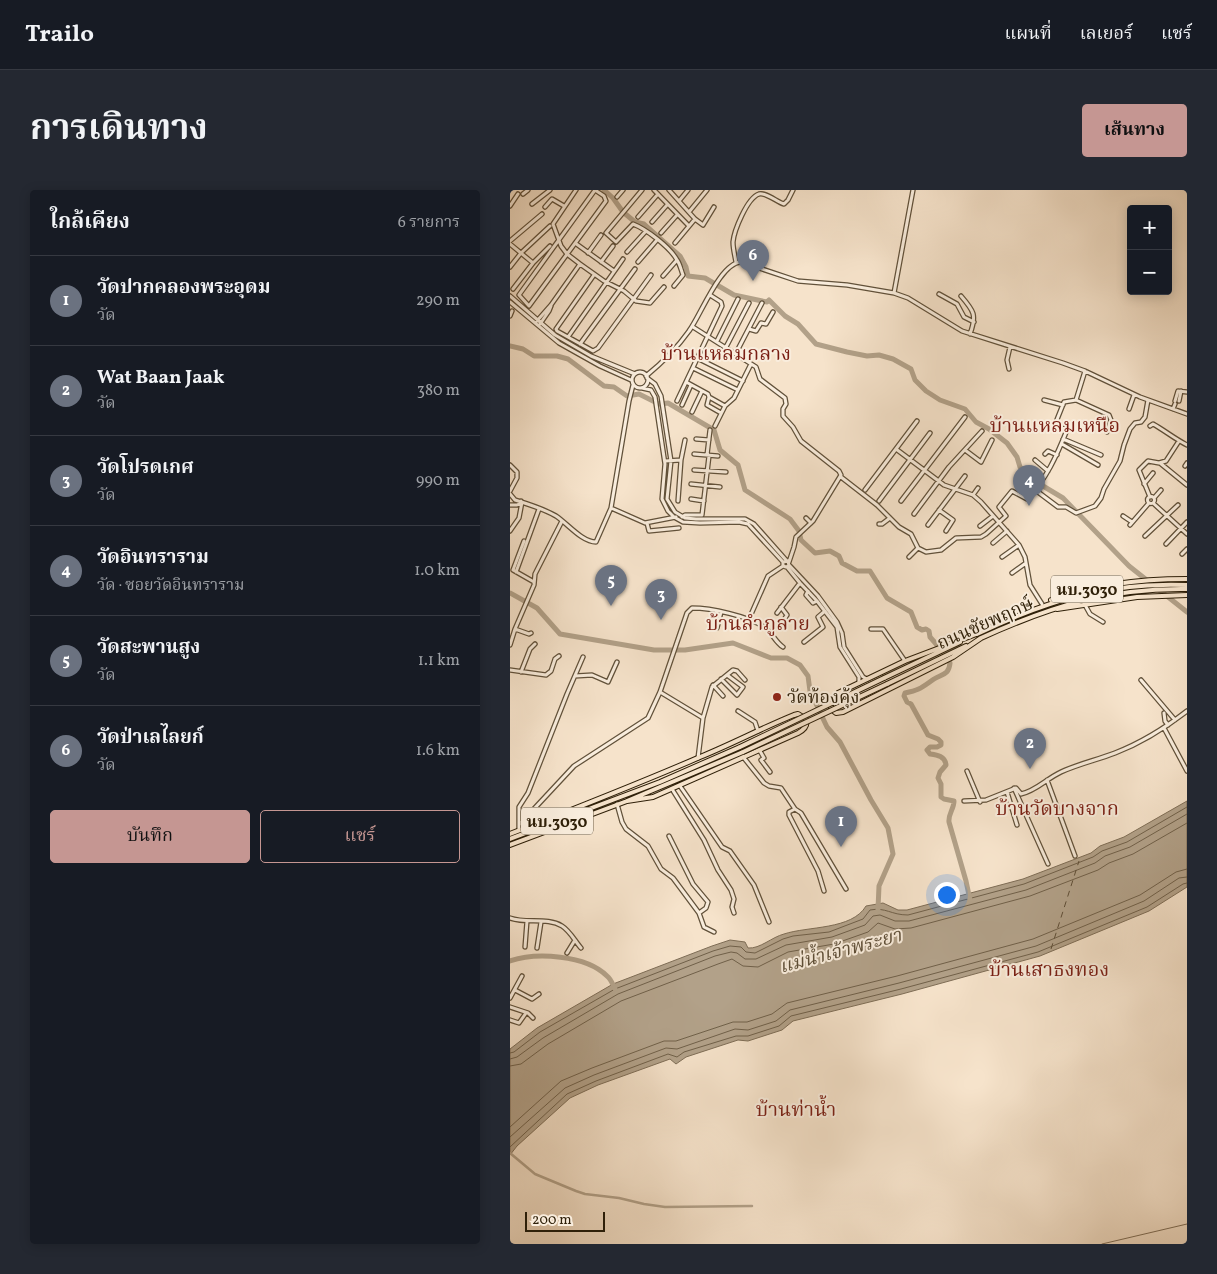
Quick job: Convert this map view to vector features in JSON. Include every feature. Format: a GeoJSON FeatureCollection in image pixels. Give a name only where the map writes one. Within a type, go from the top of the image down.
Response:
{"type":"FeatureCollection","features":[{"type":"Feature","properties":{"kind":"main road","name":"ถนนชัยพฤกษ์"},"geometry":{"type":"LineString","coordinates":[[1036,608],[1076,591],[1120,583],[1160,579],[1187,579]]}},
{"type":"Feature","properties":{"kind":"main road","name":"ถนนชัยพฤกษ์"},"geometry":{"type":"LineString","coordinates":[[510,839],[674,776],[740,747],[978,633],[1036,608],[1081,594],[1132,586],[1187,585]]}},
{"type":"Feature","properties":{"kind":"main road","name":"ถนนชัยพฤกษ์"},"geometry":{"type":"LineString","coordinates":[[510,845],[627,801],[743,752],[981,638],[1044,611],[1092,597],[1153,590],[1187,590]]}},
{"type":"Feature","properties":{"kind":"main road","name":"นบ.3030"},"geometry":{"type":"LineString","coordinates":[[1084,604],[1160,595],[1187,595]]}},
{"type":"Feature","properties":{"kind":"main road"},"geometry":{"type":"LineString","coordinates":[[1044,611],[1084,604]]}},
{"type":"Feature","properties":{"kind":"main road"},"geometry":{"type":"LineString","coordinates":[[978,633],[905,661],[868,678],[834,697],[830,704],[832,711],[839,713],[892,688],[952,657],[981,638]]}},
{"type":"Feature","properties":{"kind":"main road","name":"ถนนชัยพฤกษ์"},"geometry":{"type":"LineString","coordinates":[[510,834],[519,828],[569,812],[591,801],[698,758],[794,715],[801,715],[806,720],[805,728],[800,732],[760,751],[672,790],[653,797],[627,801]]}},
{"type":"Feature","properties":{"kind":"main road"},"geometry":{"type":"LineString","coordinates":[[569,812],[604,803]]}},
{"type":"Feature","properties":{"kind":"street"},"geometry":{"type":"LineString","coordinates":[[523,194],[528,190]]}},
{"type":"Feature","properties":{"kind":"street"},"geometry":{"type":"LineString","coordinates":[[532,204],[550,190]]}},
{"type":"Feature","properties":{"kind":"street"},"geometry":{"type":"LineString","coordinates":[[576,190],[553,224],[558,241],[567,254],[594,275],[640,302],[650,303],[664,287]]}},
{"type":"Feature","properties":{"kind":"street"},"geometry":{"type":"LineString","coordinates":[[595,190],[604,196],[606,201],[529,306],[519,295],[558,241],[595,190]]}},
{"type":"Feature","properties":{"kind":"street"},"geometry":{"type":"LineString","coordinates":[[617,197],[623,190]]}},
{"type":"Feature","properties":{"kind":"street"},"geometry":{"type":"LineString","coordinates":[[642,190],[606,233],[616,242],[633,224],[646,231],[671,251],[677,260],[683,275],[674,286]]}},
{"type":"Feature","properties":{"kind":"street"},"geometry":{"type":"LineString","coordinates":[[654,190],[689,226]]}},
{"type":"Feature","properties":{"kind":"street"},"geometry":{"type":"LineString","coordinates":[[669,190],[695,219],[703,225],[714,207]]}},
{"type":"Feature","properties":{"kind":"street"},"geometry":{"type":"LineString","coordinates":[[679,201],[688,190]]}},
{"type":"Feature","properties":{"kind":"street"},"geometry":{"type":"LineString","coordinates":[[689,212],[707,190]]}},
{"type":"Feature","properties":{"kind":"street"},"geometry":{"type":"LineString","coordinates":[[736,262],[733,243],[734,235],[749,203],[757,195],[761,194],[784,204],[793,190]]}},
{"type":"Feature","properties":{"kind":"street"},"geometry":{"type":"LineString","coordinates":[[894,293],[913,190]]}},
{"type":"Feature","properties":{"kind":"street"},"geometry":{"type":"LineString","coordinates":[[510,206],[518,194]]}},
{"type":"Feature","properties":{"kind":"street"},"geometry":{"type":"LineString","coordinates":[[638,217],[658,194]]}},
{"type":"Feature","properties":{"kind":"street"},"geometry":{"type":"LineString","coordinates":[[544,207],[552,199],[564,206]]}},
{"type":"Feature","properties":{"kind":"street"},"geometry":{"type":"LineString","coordinates":[[652,222],[667,205]]}},
{"type":"Feature","properties":{"kind":"street"},"geometry":{"type":"LineString","coordinates":[[533,263],[510,243],[542,214]]}},
{"type":"Feature","properties":{"kind":"street"},"geometry":{"type":"LineString","coordinates":[[662,233],[677,215]]}},
{"type":"Feature","properties":{"kind":"street"},"geometry":{"type":"LineString","coordinates":[[675,243],[695,219]]}},
{"type":"Feature","properties":{"kind":"street"},"geometry":{"type":"LineString","coordinates":[[510,267],[521,253],[550,226]]}},
{"type":"Feature","properties":{"kind":"street"},"geometry":{"type":"LineString","coordinates":[[627,252],[646,231]]}},
{"type":"Feature","properties":{"kind":"street"},"geometry":{"type":"LineString","coordinates":[[588,253],[601,236]]}},
{"type":"Feature","properties":{"kind":"street"},"geometry":{"type":"LineString","coordinates":[[638,262],[657,240]]}},
{"type":"Feature","properties":{"kind":"street"},"geometry":{"type":"LineString","coordinates":[[575,243],[614,271]]}},
{"type":"Feature","properties":{"kind":"street"},"geometry":{"type":"LineString","coordinates":[[513,289],[533,263],[550,246]]}},
{"type":"Feature","properties":{"kind":"street"},"geometry":{"type":"LineString","coordinates":[[601,262],[613,246]]}},
{"type":"Feature","properties":{"kind":"street"},"geometry":{"type":"LineString","coordinates":[[568,337],[624,258]]}},
{"type":"Feature","properties":{"kind":"street"},"geometry":{"type":"LineString","coordinates":[[663,276],[677,260]]}},
{"type":"Feature","properties":{"kind":"street"},"geometry":{"type":"LineString","coordinates":[[642,388],[646,385],[647,377],[678,346],[693,327],[717,284],[736,262],[750,264],[798,281],[847,285],[894,293],[908,298],[970,334],[1085,371],[1148,400],[1187,414]]}},
{"type":"Feature","properties":{"kind":"street"},"geometry":{"type":"LineString","coordinates":[[538,324],[580,264]]}},
{"type":"Feature","properties":{"kind":"street"},"geometry":{"type":"LineString","coordinates":[[580,344],[635,269]]}},
{"type":"Feature","properties":{"kind":"street"},"geometry":{"type":"LineString","coordinates":[[594,275],[557,327],[557,331],[593,350],[598,348],[651,275]]}},
{"type":"Feature","properties":{"kind":"street"},"geometry":{"type":"LineString","coordinates":[[939,294],[957,304],[964,317],[974,322]]}},
{"type":"Feature","properties":{"kind":"street"},"geometry":{"type":"LineString","coordinates":[[677,401],[722,304],[710,295]]}},
{"type":"Feature","properties":{"kind":"street"},"geometry":{"type":"LineString","coordinates":[[510,296],[559,343],[631,380],[633,386],[611,508],[596,542],[579,535],[562,521],[540,509],[515,500],[510,493],[517,478],[517,472],[510,465]]}},
{"type":"Feature","properties":{"kind":"street"},"geometry":{"type":"LineString","coordinates":[[961,296],[972,309],[975,319],[970,334]]}},
{"type":"Feature","properties":{"kind":"street"},"geometry":{"type":"LineString","coordinates":[[717,341],[738,299]]}},
{"type":"Feature","properties":{"kind":"street"},"geometry":{"type":"LineString","coordinates":[[510,302],[555,335],[596,358],[635,374],[642,372],[655,384],[661,396],[671,461],[667,499],[676,516]]}},
{"type":"Feature","properties":{"kind":"street"},"geometry":{"type":"LineString","coordinates":[[726,347],[749,303]]}},
{"type":"Feature","properties":{"kind":"street"},"geometry":{"type":"LineString","coordinates":[[736,353],[762,303]]}},
{"type":"Feature","properties":{"kind":"street"},"geometry":{"type":"LineString","coordinates":[[510,316],[512,311]]}},
{"type":"Feature","properties":{"kind":"street"},"geometry":{"type":"LineString","coordinates":[[749,329],[756,331],[761,323],[766,324],[773,312]]}},
{"type":"Feature","properties":{"kind":"street"},"geometry":{"type":"LineString","coordinates":[[693,327],[757,368],[759,378],[785,398],[786,404],[783,409],[783,416],[801,441],[839,471],[841,477],[877,504],[899,528],[913,536],[918,548],[926,552],[941,550],[956,538],[980,537],[1000,523],[1006,516],[1000,510],[1000,504],[1012,491],[1026,499],[1048,471],[1062,444],[1067,430],[1056,424],[1066,401],[1076,400],[1109,415],[1111,420],[1107,432]]}},
{"type":"Feature","properties":{"kind":"street"},"geometry":{"type":"LineString","coordinates":[[1009,369],[1007,360],[1010,346]]}},
{"type":"Feature","properties":{"kind":"street"},"geometry":{"type":"LineString","coordinates":[[594,362],[596,358]]}},
{"type":"Feature","properties":{"kind":"street"},"geometry":{"type":"LineString","coordinates":[[697,358],[743,381]]}},
{"type":"Feature","properties":{"kind":"street"},"geometry":{"type":"LineString","coordinates":[[715,426],[725,406],[734,398],[751,364]]}},
{"type":"Feature","properties":{"kind":"street"},"geometry":{"type":"LineString","coordinates":[[693,368],[738,390]]}},
{"type":"Feature","properties":{"kind":"street"},"geometry":{"type":"LineString","coordinates":[[1076,400],[1085,371]]}},
{"type":"Feature","properties":{"kind":"street"},"geometry":{"type":"LineString","coordinates":[[631,380],[635,374]]}},
{"type":"Feature","properties":{"kind":"street"},"geometry":{"type":"LineString","coordinates":[[686,382],[702,390],[708,394],[709,398],[725,406]]}},
{"type":"Feature","properties":{"kind":"street"},"geometry":{"type":"LineString","coordinates":[[682,405],[691,385]]}},
{"type":"Feature","properties":{"kind":"street"},"geometry":{"type":"LineString","coordinates":[[633,386],[651,390],[655,397],[665,461],[662,499],[668,511],[684,522],[700,524],[744,523],[752,527],[818,596],[837,622],[841,628],[844,647],[859,677],[859,683]]}},
{"type":"Feature","properties":{"kind":"street"},"geometry":{"type":"LineString","coordinates":[[692,412],[702,390]]}},
{"type":"Feature","properties":{"kind":"street"},"geometry":{"type":"LineString","coordinates":[[1175,410],[1179,391],[1187,392]]}},
{"type":"Feature","properties":{"kind":"street"},"geometry":{"type":"LineString","coordinates":[[1129,409],[1134,394]]}},
{"type":"Feature","properties":{"kind":"street"},"geometry":{"type":"LineString","coordinates":[[709,398],[707,405],[721,413]]}},
{"type":"Feature","properties":{"kind":"street"},"geometry":{"type":"LineString","coordinates":[[1044,400],[1063,405]]}},
{"type":"Feature","properties":{"kind":"street"},"geometry":{"type":"LineString","coordinates":[[1034,490],[1058,507],[1066,507],[1077,513],[1094,506],[1101,498],[1120,461],[1130,429],[1135,423],[1142,422],[1148,400]]}},
{"type":"Feature","properties":{"kind":"street"},"geometry":{"type":"LineString","coordinates":[[901,501],[965,417]]}},
{"type":"Feature","properties":{"kind":"street"},"geometry":{"type":"LineString","coordinates":[[865,490],[917,421]]}},
{"type":"Feature","properties":{"kind":"street"},"geometry":{"type":"LineString","coordinates":[[1150,426],[1155,424],[1162,431],[1187,445]]}},
{"type":"Feature","properties":{"kind":"street"},"geometry":{"type":"LineString","coordinates":[[702,518],[708,470],[710,430]]}},
{"type":"Feature","properties":{"kind":"street"},"geometry":{"type":"LineString","coordinates":[[914,514],[938,482],[982,431]]}},
{"type":"Feature","properties":{"kind":"street"},"geometry":{"type":"LineString","coordinates":[[879,500],[930,433]]}},
{"type":"Feature","properties":{"kind":"street"},"geometry":{"type":"LineString","coordinates":[[661,438],[667,437]]}},
{"type":"Feature","properties":{"kind":"street"},"geometry":{"type":"LineString","coordinates":[[696,439],[708,440]]}},
{"type":"Feature","properties":{"kind":"street"},"geometry":{"type":"LineString","coordinates":[[1064,439],[1102,455]]}},
{"type":"Feature","properties":{"kind":"street"},"geometry":{"type":"LineString","coordinates":[[678,501],[681,460],[685,440]]}},
{"type":"Feature","properties":{"kind":"street"},"geometry":{"type":"LineString","coordinates":[[965,450],[981,462],[992,440]]}},
{"type":"Feature","properties":{"kind":"street"},"geometry":{"type":"LineString","coordinates":[[1123,516],[1131,523],[1154,501],[1139,473],[1141,467],[1148,461],[1160,463],[1166,461],[1179,440]]}},
{"type":"Feature","properties":{"kind":"street"},"geometry":{"type":"LineString","coordinates":[[1062,444],[1098,465]]}},
{"type":"Feature","properties":{"kind":"street"},"geometry":{"type":"LineString","coordinates":[[896,449],[938,482],[973,495],[994,516],[1020,545],[1030,585],[1042,604]]}},
{"type":"Feature","properties":{"kind":"street"},"geometry":{"type":"LineString","coordinates":[[1045,454],[1048,451],[1056,455]]}},
{"type":"Feature","properties":{"kind":"street"},"geometry":{"type":"LineString","coordinates":[[694,454],[718,456]]}},
{"type":"Feature","properties":{"kind":"street"},"geometry":{"type":"LineString","coordinates":[[665,461],[681,460]]}},
{"type":"Feature","properties":{"kind":"street"},"geometry":{"type":"LineString","coordinates":[[1035,460],[1048,471]]}},
{"type":"Feature","properties":{"kind":"street"},"geometry":{"type":"LineString","coordinates":[[1160,463],[1187,485]]}},
{"type":"Feature","properties":{"kind":"street"},"geometry":{"type":"LineString","coordinates":[[694,470],[726,472]]}},
{"type":"Feature","properties":{"kind":"street"},"geometry":{"type":"LineString","coordinates":[[1144,484],[1153,473]]}},
{"type":"Feature","properties":{"kind":"street"},"geometry":{"type":"LineString","coordinates":[[928,526],[965,476]]}},
{"type":"Feature","properties":{"kind":"street"},"geometry":{"type":"LineString","coordinates":[[749,619],[768,576],[786,564],[794,547],[796,537],[811,523],[841,477]]}},
{"type":"Feature","properties":{"kind":"street"},"geometry":{"type":"LineString","coordinates":[[691,484],[720,487]]}},
{"type":"Feature","properties":{"kind":"street"},"geometry":{"type":"LineString","coordinates":[[973,495],[978,488]]}},
{"type":"Feature","properties":{"kind":"street"},"geometry":{"type":"LineString","coordinates":[[1152,497],[1161,490]]}},
{"type":"Feature","properties":{"kind":"street"},"geometry":{"type":"LineString","coordinates":[[691,499],[704,501]]}},
{"type":"Feature","properties":{"kind":"street"},"geometry":{"type":"LineString","coordinates":[[510,504],[517,505],[521,502]]}},
{"type":"Feature","properties":{"kind":"street"},"geometry":{"type":"LineString","coordinates":[[510,531],[519,518],[521,502]]}},
{"type":"Feature","properties":{"kind":"street"},"geometry":{"type":"LineString","coordinates":[[1151,503],[1187,534]]}},
{"type":"Feature","properties":{"kind":"street"},"geometry":{"type":"LineString","coordinates":[[1145,536],[1178,505]]}},
{"type":"Feature","properties":{"kind":"street"},"geometry":{"type":"LineString","coordinates":[[611,508],[647,523],[685,515],[702,518],[745,519],[754,524],[800,583],[825,611],[838,630],[840,648],[863,677],[868,678]]}},
{"type":"Feature","properties":{"kind":"street"},"geometry":{"type":"LineString","coordinates":[[516,572],[540,509]]}},
{"type":"Feature","properties":{"kind":"street"},"geometry":{"type":"LineString","coordinates":[[939,510],[952,520],[946,531]]}},
{"type":"Feature","properties":{"kind":"street"},"geometry":{"type":"LineString","coordinates":[[980,526],[994,516]]}},
{"type":"Feature","properties":{"kind":"street"},"geometry":{"type":"LineString","coordinates":[[806,518],[811,523]]}},
{"type":"Feature","properties":{"kind":"street"},"geometry":{"type":"LineString","coordinates":[[879,524],[890,518]]}},
{"type":"Feature","properties":{"kind":"street"},"geometry":{"type":"LineString","coordinates":[[510,645],[531,593],[535,574],[562,521]]}},
{"type":"Feature","properties":{"kind":"street"},"geometry":{"type":"LineString","coordinates":[[1166,544],[1187,522]]}},
{"type":"Feature","properties":{"kind":"street"},"geometry":{"type":"LineString","coordinates":[[647,523],[649,531],[679,528]]}},
{"type":"Feature","properties":{"kind":"street"},"geometry":{"type":"LineString","coordinates":[[992,543],[1007,531]]}},
{"type":"Feature","properties":{"kind":"street"},"geometry":{"type":"LineString","coordinates":[[524,541],[513,570],[534,582]]}},
{"type":"Feature","properties":{"kind":"street"},"geometry":{"type":"LineString","coordinates":[[1002,557],[1020,545]]}},
{"type":"Feature","properties":{"kind":"street"},"geometry":{"type":"LineString","coordinates":[[908,557],[918,548]]}},
{"type":"Feature","properties":{"kind":"street"},"geometry":{"type":"LineString","coordinates":[[1182,554],[1187,549]]}},
{"type":"Feature","properties":{"kind":"street"},"geometry":{"type":"LineString","coordinates":[[1012,572],[1026,563]]}},
{"type":"Feature","properties":{"kind":"street"},"geometry":{"type":"LineString","coordinates":[[777,613],[800,583]]}},
{"type":"Feature","properties":{"kind":"street"},"geometry":{"type":"LineString","coordinates":[[1084,604],[1090,614],[1103,622]]}},
{"type":"Feature","properties":{"kind":"street"},"geometry":{"type":"LineString","coordinates":[[519,828],[574,766],[648,718],[660,692],[687,613],[692,608],[735,614],[749,619],[765,627],[775,641],[783,647]]}},
{"type":"Feature","properties":{"kind":"street"},"geometry":{"type":"LineString","coordinates":[[781,608],[787,616],[782,623]]}},
{"type":"Feature","properties":{"kind":"street"},"geometry":{"type":"LineString","coordinates":[[804,642],[822,627],[818,617],[825,611]]}},
{"type":"Feature","properties":{"kind":"street"},"geometry":{"type":"LineString","coordinates":[[717,628],[721,612]]}},
{"type":"Feature","properties":{"kind":"street"},"geometry":{"type":"LineString","coordinates":[[515,629],[528,634],[531,633]]}},
{"type":"Feature","properties":{"kind":"street"},"geometry":{"type":"LineString","coordinates":[[871,629],[883,629],[905,661]]}},
{"type":"Feature","properties":{"kind":"street"},"geometry":{"type":"LineString","coordinates":[[521,672],[530,649],[535,644]]}},
{"type":"Feature","properties":{"kind":"street"},"geometry":{"type":"LineString","coordinates":[[510,670],[542,675],[549,674],[555,659],[559,656]]}},
{"type":"Feature","properties":{"kind":"street"},"geometry":{"type":"LineString","coordinates":[[519,828],[519,807],[528,793],[574,676],[584,657]]}},
{"type":"Feature","properties":{"kind":"street"},"geometry":{"type":"LineString","coordinates":[[574,676],[592,675],[607,682],[617,662]]}},
{"type":"Feature","properties":{"kind":"street"},"geometry":{"type":"LineString","coordinates":[[698,758],[704,718],[713,685],[733,670],[737,670],[745,680]]}},
{"type":"Feature","properties":{"kind":"street"},"geometry":{"type":"LineString","coordinates":[[721,679],[737,695],[743,687],[727,675]]}},
{"type":"Feature","properties":{"kind":"street"},"geometry":{"type":"LineString","coordinates":[[1141,680],[1174,720]]}},
{"type":"Feature","properties":{"kind":"street"},"geometry":{"type":"LineString","coordinates":[[713,685],[723,696]]}},
{"type":"Feature","properties":{"kind":"street"},"geometry":{"type":"LineString","coordinates":[[660,692],[704,718]]}},
{"type":"Feature","properties":{"kind":"street"},"geometry":{"type":"LineString","coordinates":[[1014,788],[1021,794],[1029,793],[1047,780],[1071,768],[1128,747],[1164,728],[1187,710]]}},
{"type":"Feature","properties":{"kind":"street"},"geometry":{"type":"LineString","coordinates":[[738,712],[755,722],[758,732]]}},
{"type":"Feature","properties":{"kind":"street"},"geometry":{"type":"LineString","coordinates":[[1164,713],[1164,718],[1168,725]]}},
{"type":"Feature","properties":{"kind":"street"},"geometry":{"type":"LineString","coordinates":[[1164,728],[1187,771]]}},
{"type":"Feature","properties":{"kind":"street"},"geometry":{"type":"LineString","coordinates":[[760,751],[764,758],[761,760],[770,772]]}},
{"type":"Feature","properties":{"kind":"street"},"geometry":{"type":"LineString","coordinates":[[744,758],[767,785],[781,788],[795,809],[801,813],[846,889]]}},
{"type":"Feature","properties":{"kind":"street"},"geometry":{"type":"LineString","coordinates":[[967,771],[980,802]]}},
{"type":"Feature","properties":{"kind":"street"},"geometry":{"type":"LineString","coordinates":[[1047,780],[1075,856]]}},
{"type":"Feature","properties":{"kind":"street"},"geometry":{"type":"LineString","coordinates":[[680,786],[722,846],[730,851],[754,885],[769,922]]}},
{"type":"Feature","properties":{"kind":"street"},"geometry":{"type":"LineString","coordinates":[[964,801],[980,802],[1014,788]]}},
{"type":"Feature","properties":{"kind":"street"},"geometry":{"type":"LineString","coordinates":[[1014,788],[1048,864]]}},
{"type":"Feature","properties":{"kind":"street"},"geometry":{"type":"LineString","coordinates":[[672,790],[704,840],[718,870],[731,890],[734,899],[732,907],[734,913]]}},
{"type":"Feature","properties":{"kind":"street"},"geometry":{"type":"LineString","coordinates":[[1007,792],[1017,825]]}},
{"type":"Feature","properties":{"kind":"street"},"geometry":{"type":"LineString","coordinates":[[618,804],[626,830],[648,846],[661,869],[673,878],[699,913],[704,927],[714,932]]}},
{"type":"Feature","properties":{"kind":"street"},"geometry":{"type":"LineString","coordinates":[[795,809],[788,812],[789,815],[818,871],[824,891]]}},
{"type":"Feature","properties":{"kind":"street"},"geometry":{"type":"LineString","coordinates":[[670,836],[693,884],[708,902],[706,908],[699,913]]}},
{"type":"Feature","properties":{"kind":"street"},"geometry":{"type":"LineString","coordinates":[[510,918],[552,923],[562,927],[581,948]]}},
{"type":"Feature","properties":{"kind":"street"},"geometry":{"type":"LineString","coordinates":[[525,947],[527,921]]}},
{"type":"Feature","properties":{"kind":"street"},"geometry":{"type":"LineString","coordinates":[[537,948],[541,922]]}},
{"type":"Feature","properties":{"kind":"street"},"geometry":{"type":"LineString","coordinates":[[567,953],[575,940]]}},
{"type":"Feature","properties":{"kind":"street"},"geometry":{"type":"LineString","coordinates":[[510,998],[522,976]]}},
{"type":"Feature","properties":{"kind":"street"},"geometry":{"type":"LineString","coordinates":[[515,990],[532,999],[539,994]]}},
{"type":"Feature","properties":{"kind":"street"},"geometry":{"type":"LineString","coordinates":[[510,1007],[534,1018]]}},
{"type":"Feature","properties":{"kind":"street"},"geometry":{"type":"LineString","coordinates":[[510,1020],[519,1023],[526,1013]]}},
{"type":"Feature","properties":{"kind":"water","name":"แม่น้ำเจ้าพระยา"},"geometry":{"type":"Polygon","coordinates":[[[1187,801],[1187,887],[1149,911],[1040,956],[902,994],[793,1021],[782,1030],[748,1041],[738,1040],[686,1057],[676,1064],[670,1059],[598,1085],[570,1098],[517,1146],[510,1155],[510,1049],[537,1028],[613,984],[730,940],[745,942],[748,948],[753,948],[794,931],[829,926],[851,919],[866,906],[883,903],[898,910],[907,910],[1023,879],[1091,853],[1100,846],[1124,837],[1187,801]]]}},
{"type":"Feature","properties":{"kind":"waterway"},"geometry":{"type":"LineString","coordinates":[[604,190],[613,198],[623,212],[635,222],[644,224],[680,256],[688,276],[705,278],[734,295],[767,302],[769,300],[785,316],[798,324],[816,344],[867,356],[879,355],[893,359],[911,369],[915,380],[926,391],[940,400],[965,409],[976,422],[1007,443],[1017,457],[1020,467],[1033,480],[1063,498],[1129,566],[1187,612]]}},
{"type":"Feature","properties":{"kind":"waterway"},"geometry":{"type":"LineString","coordinates":[[510,346],[523,349],[534,356],[557,356],[568,359],[604,386],[614,387],[627,396],[639,394],[659,404],[668,403],[714,430],[720,450],[738,465],[745,490],[790,519],[799,531],[801,540],[815,553],[830,551],[839,556],[842,563],[857,571],[870,571],[887,598],[911,612],[917,627],[929,631],[930,637],[937,645]]}},
{"type":"Feature","properties":{"kind":"waterway"},"geometry":{"type":"LineString","coordinates":[[510,593],[537,608],[560,634],[654,650],[685,650],[733,643],[771,658],[787,658],[800,665],[808,676],[810,691],[827,727],[840,742],[888,828],[893,854],[879,886],[878,909]]}},
{"type":"Feature","properties":{"kind":"waterway"},"geometry":{"type":"LineString","coordinates":[[950,663],[945,674],[914,691],[905,693],[904,696],[907,702],[911,704],[928,735],[941,742],[941,745],[930,747],[927,750],[930,754],[942,758],[946,765],[938,778],[941,784],[941,797],[954,801],[949,822],[970,900]]}},
{"type":"Feature","properties":{"kind":"waterway"},"geometry":{"type":"LineString","coordinates":[[510,961],[547,956],[574,960],[598,969],[608,977],[615,989]]}},
{"type":"Feature","properties":{"kind":"waterway"},"geometry":{"type":"LineString","coordinates":[[510,1153],[535,1174],[585,1194],[619,1198],[665,1207],[752,1206]]}},
{"type":"Feature","properties":{"kind":"waterway"},"geometry":{"type":"LineString","coordinates":[[1102,1244],[1187,1224]]}},
{"type":"Feature","properties":{"kind":"ferry route"},"geometry":{"type":"LineString","coordinates":[[1051,949],[1079,861]]}},
{"type":"Feature","properties":{"kind":"place","name":"วัดป่าเลไลยก์"},"geometry":{"type":"Point","coordinates":[753,281]}},
{"type":"Feature","properties":{"kind":"place","name":"วัดอินทราราม"},"geometry":{"type":"Point","coordinates":[1029,506]}},
{"type":"Feature","properties":{"kind":"place","name":"วัดสะพานสูง"},"geometry":{"type":"Point","coordinates":[611,606]}},
{"type":"Feature","properties":{"kind":"place","name":"วัดโปรดเกศ"},"geometry":{"type":"Point","coordinates":[661,620]}},
{"type":"Feature","properties":{"kind":"place","name":"วัดท้องคุ้ง"},"geometry":{"type":"Point","coordinates":[777,697]}},
{"type":"Feature","properties":{"kind":"place","name":"Wat Baan Jaak"},"geometry":{"type":"Point","coordinates":[1030,769]}},
{"type":"Feature","properties":{"kind":"place","name":"วัดปากคลองพระอุดม"},"geometry":{"type":"Point","coordinates":[841,847]}},
{"type":"Feature","properties":{"kind":"district","name":"บ้านแหลมกลาง"},"geometry":{"type":"Point","coordinates":[726,353]}},
{"type":"Feature","properties":{"kind":"district","name":"บ้านแหลมเหนือ"},"geometry":{"type":"Point","coordinates":[1055,425]}},
{"type":"Feature","properties":{"kind":"district","name":"บ้านลำภูลาย"},"geometry":{"type":"Point","coordinates":[758,623]}},
{"type":"Feature","properties":{"kind":"district","name":"บ้านวัดบางจาก"},"geometry":{"type":"Point","coordinates":[1057,808]}},
{"type":"Feature","properties":{"kind":"district","name":"บ้านเสาธงทอง"},"geometry":{"type":"Point","coordinates":[1049,969]}},
{"type":"Feature","properties":{"kind":"district","name":"บ้านท่าน้ำ"},"geometry":{"type":"Point","coordinates":[796,1109]}}]}
